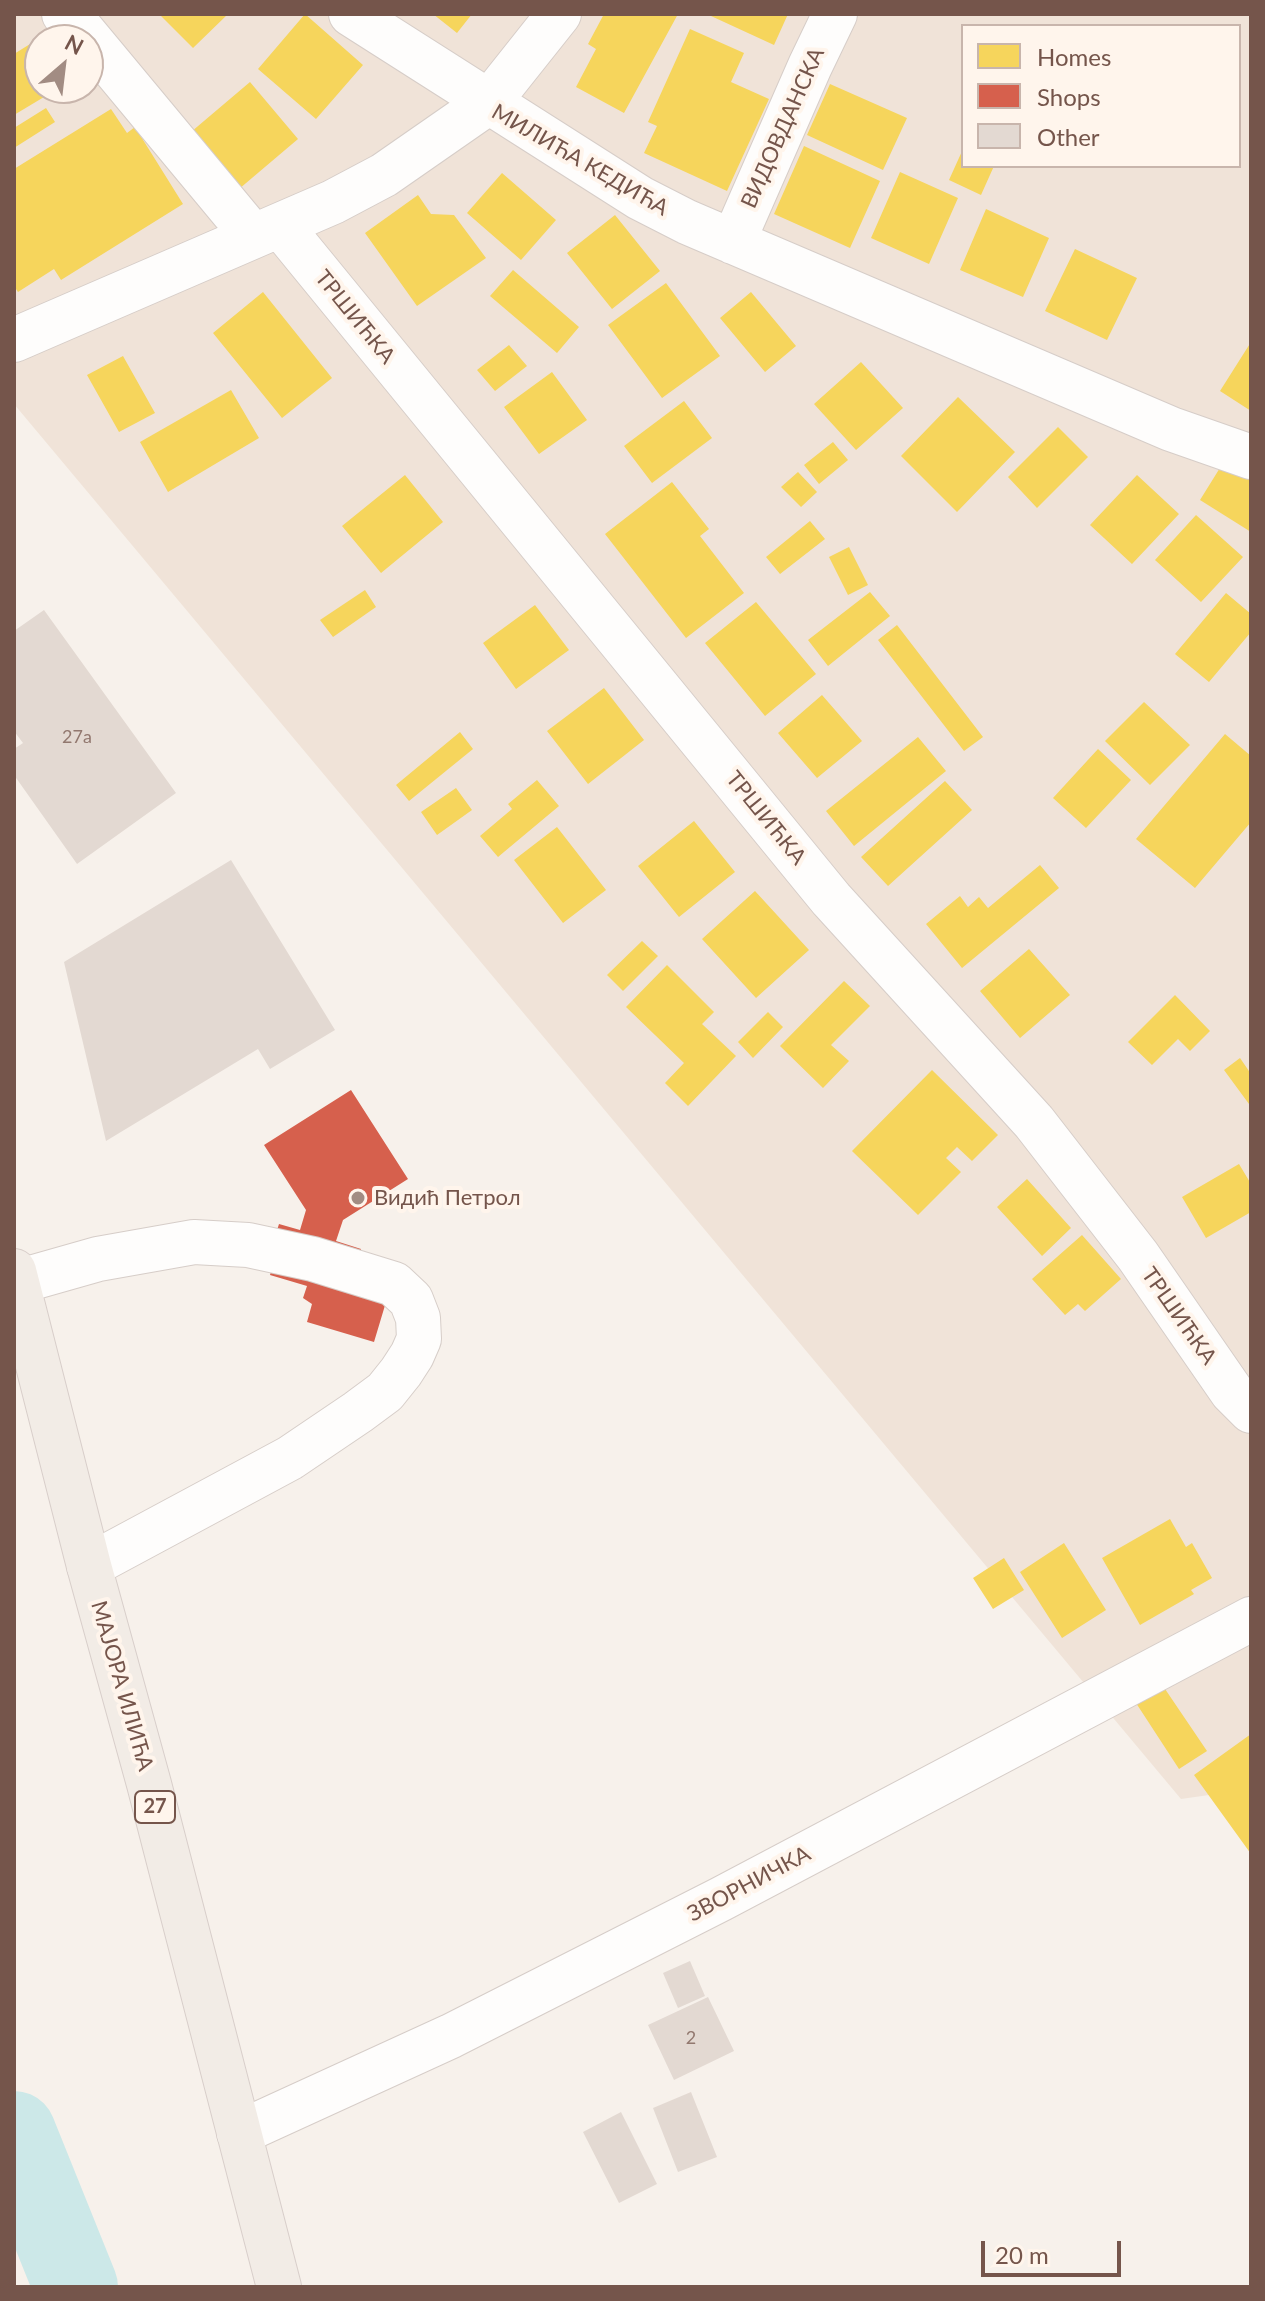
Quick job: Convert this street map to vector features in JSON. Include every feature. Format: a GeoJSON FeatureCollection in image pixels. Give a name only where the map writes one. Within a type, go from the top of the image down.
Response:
{"type":"FeatureCollection","features":[{"type":"Feature","properties":{"kind":"main road","name":"МАЈОРА ИЛИЋА"},"geometry":{"type":"LineString","coordinates":[[15,1277],[279,2287]]}},
{"type":"Feature","properties":{"kind":"street","name":"ТРШИЋКА"},"geometry":{"type":"LineString","coordinates":[[64,14],[267,230],[831,899],[1034,1122],[1138,1256],[1232,1392],[1251,1411]]}},
{"type":"Feature","properties":{"kind":"street"},"geometry":{"type":"LineString","coordinates":[[351,14],[489,102],[559,14]]}},
{"type":"Feature","properties":{"kind":"street","name":"ВИДОВДАНСКА"},"geometry":{"type":"LineString","coordinates":[[733,242],[835,14]]}},
{"type":"Feature","properties":{"kind":"street","name":"МИЛИЋА КЕДИЋА"},"geometry":{"type":"LineString","coordinates":[[14,340],[333,202],[384,175],[489,102],[640,198],[733,242],[1157,423],[1251,457]]}},
{"type":"Feature","properties":{"kind":"street"},"geometry":{"type":"LineString","coordinates":[[15,1277],[194,1242],[248,1245],[313,1259],[394,1284],[411,1300],[418,1318],[419,1339],[401,1372],[385,1392],[290,1458],[89,1566]]}},
{"type":"Feature","properties":{"kind":"street","name":"ЗВОРНИЧКА"},"geometry":{"type":"LineString","coordinates":[[239,2133],[451,2036],[721,1899],[1251,1619]]}},
{"type":"Feature","properties":{"kind":"shaded area"},"geometry":{"type":"Polygon","coordinates":[[[14,14],[1251,14],[1251,1789],[1181,1799],[14,404],[14,14]]]}},
{"type":"Feature","properties":{"kind":"building: Homes"},"geometry":{"type":"Polygon","coordinates":[[[159,14],[228,14],[193,48],[159,14]]]}},
{"type":"Feature","properties":{"kind":"building: Homes"},"geometry":{"type":"Polygon","coordinates":[[[305,14],[363,65],[316,119],[258,69],[305,14]]]}},
{"type":"Feature","properties":{"kind":"building: Homes"},"geometry":{"type":"Polygon","coordinates":[[[433,14],[472,14],[457,33],[433,14]]]}},
{"type":"Feature","properties":{"kind":"building: Homes"},"geometry":{"type":"Polygon","coordinates":[[[604,14],[678,14],[624,113],[576,87],[596,49],[588,44],[604,14]]]}},
{"type":"Feature","properties":{"kind":"building: Homes"},"geometry":{"type":"Polygon","coordinates":[[[712,14],[788,14],[774,45],[712,14]]]}},
{"type":"Feature","properties":{"kind":"building: Homes"},"geometry":{"type":"Polygon","coordinates":[[[690,29],[744,53],[731,82],[769,99],[727,191],[644,153],[657,126],[648,122],[690,29]]]}},
{"type":"Feature","properties":{"kind":"building: Homes"},"geometry":{"type":"Polygon","coordinates":[[[24,48],[24,104],[32,104],[14,115],[14,54],[24,48]]]}},
{"type":"Feature","properties":{"kind":"building: Homes"},"geometry":{"type":"Polygon","coordinates":[[[250,82],[298,139],[239,189],[191,132],[250,82]]]}},
{"type":"Feature","properties":{"kind":"building: Homes"},"geometry":{"type":"Polygon","coordinates":[[[830,84],[907,118],[883,170],[807,135],[830,84]]]}},
{"type":"Feature","properties":{"kind":"building: Homes"},"geometry":{"type":"Polygon","coordinates":[[[46,108],[55,122],[14,148],[14,128],[46,108]]]}},
{"type":"Feature","properties":{"kind":"building: Homes"},"geometry":{"type":"Polygon","coordinates":[[[111,109],[127,133],[135,127],[183,204],[61,280],[54,269],[18,292],[14,286],[14,169],[111,109]]]}},
{"type":"Feature","properties":{"kind":"building: Homes"},"geometry":{"type":"Polygon","coordinates":[[[804,146],[880,181],[850,248],[774,214],[804,146]]]}},
{"type":"Feature","properties":{"kind":"building: Homes"},"geometry":{"type":"Polygon","coordinates":[[[961,153],[961,168],[993,168],[981,195],[949,180],[961,153]]]}},
{"type":"Feature","properties":{"kind":"building: Homes"},"geometry":{"type":"Polygon","coordinates":[[[900,172],[958,198],[929,264],[871,238],[900,172]]]}},
{"type":"Feature","properties":{"kind":"building: Homes"},"geometry":{"type":"Polygon","coordinates":[[[502,173],[556,220],[521,260],[467,213],[502,173]]]}},
{"type":"Feature","properties":{"kind":"building: Homes"},"geometry":{"type":"Polygon","coordinates":[[[418,195],[431,214],[454,215],[486,258],[417,306],[365,233],[418,195]]]}},
{"type":"Feature","properties":{"kind":"building: Homes"},"geometry":{"type":"Polygon","coordinates":[[[986,209],[1049,238],[1023,297],[960,270],[986,209]]]}},
{"type":"Feature","properties":{"kind":"building: Homes"},"geometry":{"type":"Polygon","coordinates":[[[615,215],[660,271],[612,309],[567,253],[615,215]]]}},
{"type":"Feature","properties":{"kind":"building: Homes"},"geometry":{"type":"Polygon","coordinates":[[[1075,249],[1137,278],[1107,340],[1045,311],[1075,249]]]}},
{"type":"Feature","properties":{"kind":"building: Homes"},"geometry":{"type":"Polygon","coordinates":[[[513,270],[579,327],[557,353],[490,296],[513,270]]]}},
{"type":"Feature","properties":{"kind":"building: Homes"},"geometry":{"type":"Polygon","coordinates":[[[666,283],[720,356],[662,398],[608,325],[666,283]]]}},
{"type":"Feature","properties":{"kind":"building: Homes"},"geometry":{"type":"Polygon","coordinates":[[[263,292],[332,378],[282,418],[213,333],[263,292]]]}},
{"type":"Feature","properties":{"kind":"building: Homes"},"geometry":{"type":"Polygon","coordinates":[[[751,292],[796,346],[765,372],[720,318],[751,292]]]}},
{"type":"Feature","properties":{"kind":"building: Homes"},"geometry":{"type":"Polygon","coordinates":[[[1251,342],[1251,411],[1220,391],[1251,342]]]}},
{"type":"Feature","properties":{"kind":"building: Homes"},"geometry":{"type":"Polygon","coordinates":[[[509,345],[527,366],[495,391],[477,370],[509,345]]]}},
{"type":"Feature","properties":{"kind":"building: Homes"},"geometry":{"type":"Polygon","coordinates":[[[123,356],[155,413],[119,432],[87,375],[123,356]]]}},
{"type":"Feature","properties":{"kind":"building: Homes"},"geometry":{"type":"Polygon","coordinates":[[[861,362],[903,408],[856,450],[814,404],[861,362]]]}},
{"type":"Feature","properties":{"kind":"building: Homes"},"geometry":{"type":"Polygon","coordinates":[[[552,372],[587,420],[539,454],[504,407],[552,372]]]}},
{"type":"Feature","properties":{"kind":"building: Homes"},"geometry":{"type":"Polygon","coordinates":[[[231,390],[259,438],[168,492],[140,442],[231,390]]]}},
{"type":"Feature","properties":{"kind":"building: Homes"},"geometry":{"type":"Polygon","coordinates":[[[958,397],[1015,452],[957,512],[901,456],[958,397]]]}},
{"type":"Feature","properties":{"kind":"building: Homes"},"geometry":{"type":"Polygon","coordinates":[[[684,401],[712,438],[652,483],[624,446],[684,401]]]}},
{"type":"Feature","properties":{"kind":"building: Homes"},"geometry":{"type":"Polygon","coordinates":[[[1058,427],[1088,457],[1037,508],[1008,477],[1058,427]]]}},
{"type":"Feature","properties":{"kind":"building: Homes"},"geometry":{"type":"Polygon","coordinates":[[[833,442],[848,460],[819,484],[804,465],[833,442]]]}},
{"type":"Feature","properties":{"kind":"building: Homes"},"geometry":{"type":"Polygon","coordinates":[[[1223,463],[1251,480],[1251,532],[1200,500],[1223,463]]]}},
{"type":"Feature","properties":{"kind":"building: Homes"},"geometry":{"type":"Polygon","coordinates":[[[798,472],[817,492],[801,507],[781,487],[798,472]]]}},
{"type":"Feature","properties":{"kind":"building: Homes"},"geometry":{"type":"Polygon","coordinates":[[[405,475],[443,522],[381,573],[342,526],[405,475]]]}},
{"type":"Feature","properties":{"kind":"building: Homes"},"geometry":{"type":"Polygon","coordinates":[[[1137,475],[1179,514],[1132,564],[1090,525],[1137,475]]]}},
{"type":"Feature","properties":{"kind":"building: Homes"},"geometry":{"type":"Polygon","coordinates":[[[672,482],[709,529],[700,536],[744,593],[686,638],[605,534],[672,482]]]}},
{"type":"Feature","properties":{"kind":"building: Homes"},"geometry":{"type":"Polygon","coordinates":[[[1196,515],[1243,557],[1201,602],[1155,560],[1196,515]]]}},
{"type":"Feature","properties":{"kind":"building: Homes"},"geometry":{"type":"Polygon","coordinates":[[[810,521],[825,539],[780,574],[766,557],[810,521]]]}},
{"type":"Feature","properties":{"kind":"building: Homes"},"geometry":{"type":"Polygon","coordinates":[[[849,547],[868,585],[848,595],[829,557],[849,547]]]}},
{"type":"Feature","properties":{"kind":"building: Homes"},"geometry":{"type":"Polygon","coordinates":[[[365,590],[376,607],[333,637],[320,620],[365,590]]]}},
{"type":"Feature","properties":{"kind":"building: Homes"},"geometry":{"type":"Polygon","coordinates":[[[870,592],[890,616],[828,666],[808,640],[870,592]]]}},
{"type":"Feature","properties":{"kind":"building: Homes"},"geometry":{"type":"Polygon","coordinates":[[[1226,593],[1251,614],[1251,632],[1209,682],[1175,654],[1226,593]]]}},
{"type":"Feature","properties":{"kind":"building: Homes"},"geometry":{"type":"Polygon","coordinates":[[[756,602],[816,674],[765,716],[705,643],[756,602]]]}},
{"type":"Feature","properties":{"kind":"building: Homes"},"geometry":{"type":"Polygon","coordinates":[[[535,605],[569,650],[516,689],[483,643],[535,605]]]}},
{"type":"Feature","properties":{"kind":"building: Homes"},"geometry":{"type":"Polygon","coordinates":[[[897,625],[983,737],[964,751],[878,640],[897,625]]]}},
{"type":"Feature","properties":{"kind":"building: Homes"},"geometry":{"type":"Polygon","coordinates":[[[604,688],[644,740],[588,784],[547,731],[604,688]]]}},
{"type":"Feature","properties":{"kind":"building: Homes"},"geometry":{"type":"Polygon","coordinates":[[[822,695],[862,741],[817,778],[778,733],[822,695]]]}},
{"type":"Feature","properties":{"kind":"building: Homes"},"geometry":{"type":"Polygon","coordinates":[[[1144,702],[1190,745],[1150,785],[1105,741],[1144,702]]]}},
{"type":"Feature","properties":{"kind":"building: Homes"},"geometry":{"type":"Polygon","coordinates":[[[460,732],[473,749],[409,801],[396,785],[460,732]]]}},
{"type":"Feature","properties":{"kind":"building: Homes"},"geometry":{"type":"Polygon","coordinates":[[[1225,734],[1251,756],[1251,822],[1195,888],[1136,839],[1225,734]]]}},
{"type":"Feature","properties":{"kind":"building: Homes"},"geometry":{"type":"Polygon","coordinates":[[[918,737],[946,771],[854,846],[826,811],[918,737]]]}},
{"type":"Feature","properties":{"kind":"building: Homes"},"geometry":{"type":"Polygon","coordinates":[[[1098,749],[1131,780],[1086,828],[1053,798],[1098,749]]]}},
{"type":"Feature","properties":{"kind":"building: Homes"},"geometry":{"type":"Polygon","coordinates":[[[537,780],[559,806],[498,857],[480,836],[512,809],[508,804],[537,780]]]}},
{"type":"Feature","properties":{"kind":"building: Homes"},"geometry":{"type":"Polygon","coordinates":[[[945,781],[972,810],[888,886],[861,857],[945,781]]]}},
{"type":"Feature","properties":{"kind":"building: Homes"},"geometry":{"type":"Polygon","coordinates":[[[456,788],[472,810],[437,835],[421,812],[456,788]]]}},
{"type":"Feature","properties":{"kind":"building: Homes"},"geometry":{"type":"Polygon","coordinates":[[[694,821],[735,872],[679,917],[638,866],[694,821]]]}},
{"type":"Feature","properties":{"kind":"building: Homes"},"geometry":{"type":"Polygon","coordinates":[[[557,827],[606,890],[563,923],[514,860],[557,827]]]}},
{"type":"Feature","properties":{"kind":"building: Homes"},"geometry":{"type":"Polygon","coordinates":[[[1040,865],[1059,888],[962,968],[926,924],[960,896],[968,907],[979,897],[988,908],[1040,865]]]}},
{"type":"Feature","properties":{"kind":"building: Homes"},"geometry":{"type":"Polygon","coordinates":[[[755,891],[809,950],[756,998],[702,939],[755,891]]]}},
{"type":"Feature","properties":{"kind":"building: Homes"},"geometry":{"type":"Polygon","coordinates":[[[642,941],[658,956],[623,991],[607,975],[642,941]]]}},
{"type":"Feature","properties":{"kind":"building: Homes"},"geometry":{"type":"Polygon","coordinates":[[[1029,949],[1070,995],[1020,1038],[980,991],[1029,949]]]}},
{"type":"Feature","properties":{"kind":"building: Homes"},"geometry":{"type":"Polygon","coordinates":[[[667,965],[714,1012],[702,1024],[736,1056],[688,1106],[665,1083],[684,1063],[626,1007],[667,965]]]}},
{"type":"Feature","properties":{"kind":"building: Homes"},"geometry":{"type":"Polygon","coordinates":[[[844,981],[870,1006],[831,1045],[849,1061],[823,1088],[780,1046],[844,981]]]}},
{"type":"Feature","properties":{"kind":"building: Homes"},"geometry":{"type":"Polygon","coordinates":[[[1175,995],[1210,1031],[1190,1051],[1178,1039],[1152,1065],[1128,1042],[1175,995]]]}},
{"type":"Feature","properties":{"kind":"building: Homes"},"geometry":{"type":"Polygon","coordinates":[[[768,1012],[783,1027],[753,1058],[738,1042],[768,1012]]]}},
{"type":"Feature","properties":{"kind":"building: Homes"},"geometry":{"type":"Polygon","coordinates":[[[1240,1058],[1251,1074],[1249,1104],[1224,1070],[1240,1058]]]}},
{"type":"Feature","properties":{"kind":"building: Homes"},"geometry":{"type":"Polygon","coordinates":[[[932,1070],[998,1135],[972,1161],[957,1147],[946,1158],[961,1172],[918,1215],[852,1151],[932,1070]]]}},
{"type":"Feature","properties":{"kind":"building: Homes"},"geometry":{"type":"Polygon","coordinates":[[[1239,1164],[1251,1184],[1251,1212],[1206,1238],[1182,1197],[1239,1164]]]}},
{"type":"Feature","properties":{"kind":"building: Homes"},"geometry":{"type":"Polygon","coordinates":[[[1027,1179],[1071,1228],[1042,1256],[997,1207],[1027,1179]]]}},
{"type":"Feature","properties":{"kind":"building: Homes"},"geometry":{"type":"Polygon","coordinates":[[[1082,1235],[1121,1279],[1085,1311],[1078,1304],[1065,1315],[1032,1279],[1082,1235]]]}},
{"type":"Feature","properties":{"kind":"building: Homes"},"geometry":{"type":"Polygon","coordinates":[[[1170,1519],[1186,1547],[1192,1543],[1212,1578],[1191,1590],[1194,1594],[1140,1625],[1102,1558],[1170,1519]]]}},
{"type":"Feature","properties":{"kind":"building: Homes"},"geometry":{"type":"Polygon","coordinates":[[[1064,1543],[1106,1610],[1062,1638],[1020,1572],[1064,1543]]]}},
{"type":"Feature","properties":{"kind":"building: Homes"},"geometry":{"type":"Polygon","coordinates":[[[1004,1558],[1024,1590],[993,1609],[973,1578],[1004,1558]]]}},
{"type":"Feature","properties":{"kind":"building: Homes"},"geometry":{"type":"Polygon","coordinates":[[[1163,1686],[1207,1751],[1179,1769],[1136,1703],[1163,1686]]]}},
{"type":"Feature","properties":{"kind":"building: Homes"},"geometry":{"type":"Polygon","coordinates":[[[1251,1734],[1251,1854],[1194,1775],[1251,1734]]]}},
{"type":"Feature","properties":{"kind":"building: Shops"},"geometry":{"type":"Polygon","coordinates":[[[351,1090],[408,1179],[343,1220],[336,1241],[361,1249],[352,1280],[389,1292],[374,1342],[307,1322],[312,1304],[303,1298],[307,1286],[270,1275],[275,1257],[269,1255],[279,1224],[300,1230],[306,1210],[264,1145],[351,1090]]]}},
{"type":"Feature","properties":{"kind":"building: Other"},"geometry":{"type":"Polygon","coordinates":[[[44,610],[176,793],[77,864],[14,775],[14,749],[23,743],[14,731],[14,631],[44,610]]]}},
{"type":"Feature","properties":{"kind":"building: Other"},"geometry":{"type":"Polygon","coordinates":[[[231,860],[335,1030],[270,1069],[258,1049],[106,1141],[64,962],[231,860]]]}},
{"type":"Feature","properties":{"kind":"building: Other"},"geometry":{"type":"Polygon","coordinates":[[[690,1961],[705,1996],[678,2008],[663,1973],[690,1961]]]}},
{"type":"Feature","properties":{"kind":"building: Other"},"geometry":{"type":"Polygon","coordinates":[[[708,1997],[734,2051],[674,2080],[648,2025],[708,1997]]]}},
{"type":"Feature","properties":{"kind":"building: Other"},"geometry":{"type":"Polygon","coordinates":[[[691,2092],[717,2157],[678,2172],[653,2108],[691,2092]]]}},
{"type":"Feature","properties":{"kind":"building: Other"},"geometry":{"type":"Polygon","coordinates":[[[621,2112],[657,2184],[619,2203],[583,2132],[621,2112]]]}},
{"type":"Feature","properties":{"kind":"waterway"},"geometry":{"type":"LineString","coordinates":[[14,2133],[76,2287]]}},
{"type":"Feature","properties":{"kind":"place","name":"Видић Петрол"},"geometry":{"type":"Point","coordinates":[358,1198]}}]}
